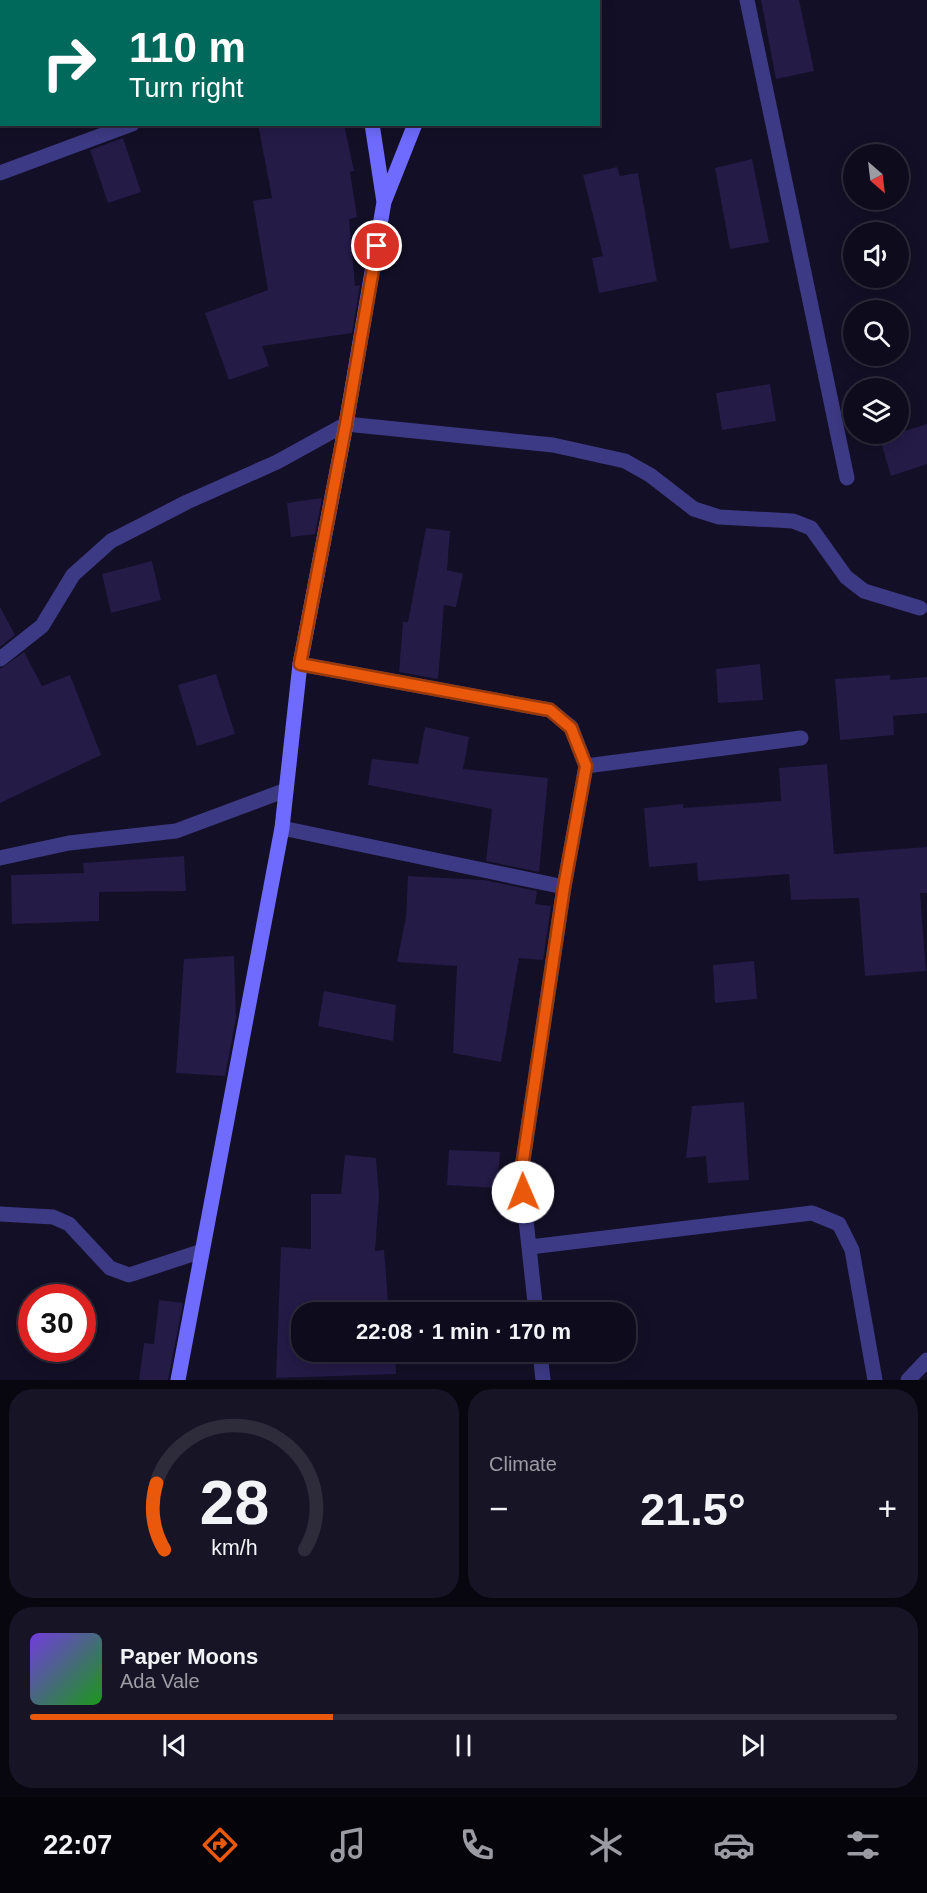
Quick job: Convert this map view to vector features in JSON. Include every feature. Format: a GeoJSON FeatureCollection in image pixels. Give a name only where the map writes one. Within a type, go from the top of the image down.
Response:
{"type":"FeatureCollection","features":[{"type":"Feature","properties":{"kind":"street"},"geometry":{"type":"LineString","coordinates":[[747,0],[847,478]]}},
{"type":"Feature","properties":{"kind":"street"},"geometry":{"type":"LineString","coordinates":[[0,174],[127,126]]}},
{"type":"Feature","properties":{"kind":"street"},"geometry":{"type":"LineString","coordinates":[[372,126],[384,202]]}},
{"type":"Feature","properties":{"kind":"street"},"geometry":{"type":"LineString","coordinates":[[178,1380],[282,828],[300,664],[346,424],[384,202],[414,126]]}},
{"type":"Feature","properties":{"kind":"street"},"geometry":{"type":"LineString","coordinates":[[0,659],[42,626],[73,575],[111,541],[187,502],[277,462],[346,424],[554,445],[625,461],[650,475],[694,509],[719,517],[793,521],[811,528],[846,577],[864,591],[920,608]]}},
{"type":"Feature","properties":{"kind":"street"},"geometry":{"type":"LineString","coordinates":[[300,664],[550,710],[571,728],[586,766],[564,887],[521,1174],[535,1302]]}},
{"type":"Feature","properties":{"kind":"street"},"geometry":{"type":"LineString","coordinates":[[586,766],[801,738]]}},
{"type":"Feature","properties":{"kind":"street"},"geometry":{"type":"LineString","coordinates":[[0,858],[69,843],[176,831],[286,790]]}},
{"type":"Feature","properties":{"kind":"street"},"geometry":{"type":"LineString","coordinates":[[282,828],[564,887]]}},
{"type":"Feature","properties":{"kind":"street"},"geometry":{"type":"LineString","coordinates":[[530,1247],[812,1213],[839,1224],[852,1250],[875,1380]]}},
{"type":"Feature","properties":{"kind":"street"},"geometry":{"type":"LineString","coordinates":[[0,1214],[53,1217],[69,1224],[110,1268],[129,1275],[202,1251]]}},
{"type":"Feature","properties":{"kind":"street"},"geometry":{"type":"LineString","coordinates":[[908,1380],[927,1360]]}},
{"type":"Feature","properties":{"kind":"street"},"geometry":{"type":"LineString","coordinates":[[541,1362],[543,1380]]}},
{"type":"Feature","properties":{"kind":"building"},"geometry":{"type":"Polygon","coordinates":[[[761,0],[799,0],[814,71],[776,79],[761,0]]]}},
{"type":"Feature","properties":{"kind":"building"},"geometry":{"type":"Polygon","coordinates":[[[258,126],[344,126],[354,171],[350,172],[357,217],[349,219],[355,286],[360,285],[352,333],[262,346],[269,366],[229,380],[205,313],[268,290],[253,201],[272,198],[258,126]]]}},
{"type":"Feature","properties":{"kind":"building"},"geometry":{"type":"Polygon","coordinates":[[[123,138],[141,192],[108,203],[90,150],[123,138]]]}},
{"type":"Feature","properties":{"kind":"building"},"geometry":{"type":"Polygon","coordinates":[[[752,159],[769,242],[730,249],[715,168],[752,159]]]}},
{"type":"Feature","properties":{"kind":"building"},"geometry":{"type":"Polygon","coordinates":[[[617,167],[620,176],[638,173],[657,281],[599,293],[592,258],[603,256],[583,175],[617,167]]]}},
{"type":"Feature","properties":{"kind":"building"},"geometry":{"type":"Polygon","coordinates":[[[770,384],[776,421],[722,430],[716,393],[770,384]]]}},
{"type":"Feature","properties":{"kind":"building"},"geometry":{"type":"Polygon","coordinates":[[[927,424],[927,464],[891,476],[881,444],[909,444],[909,430],[927,424]]]}},
{"type":"Feature","properties":{"kind":"building"},"geometry":{"type":"Polygon","coordinates":[[[322,498],[315,534],[291,537],[287,503],[322,498]]]}},
{"type":"Feature","properties":{"kind":"building"},"geometry":{"type":"Polygon","coordinates":[[[426,528],[450,531],[447,570],[463,574],[456,607],[444,605],[438,679],[399,672],[403,622],[408,622],[426,528]]]}},
{"type":"Feature","properties":{"kind":"building"},"geometry":{"type":"Polygon","coordinates":[[[152,561],[161,600],[111,613],[102,574],[152,561]]]}},
{"type":"Feature","properties":{"kind":"building"},"geometry":{"type":"Polygon","coordinates":[[[0,607],[15,635],[0,647],[0,607]]]}},
{"type":"Feature","properties":{"kind":"building"},"geometry":{"type":"Polygon","coordinates":[[[24,652],[42,686],[70,675],[101,755],[0,803],[0,669],[24,652]]]}},
{"type":"Feature","properties":{"kind":"building"},"geometry":{"type":"Polygon","coordinates":[[[760,664],[763,700],[718,703],[716,669],[760,664]]]}},
{"type":"Feature","properties":{"kind":"building"},"geometry":{"type":"Polygon","coordinates":[[[216,674],[235,734],[197,746],[178,685],[216,674]]]}},
{"type":"Feature","properties":{"kind":"building"},"geometry":{"type":"Polygon","coordinates":[[[890,675],[890,680],[927,677],[927,713],[893,716],[894,735],[840,740],[835,679],[890,675]]]}},
{"type":"Feature","properties":{"kind":"building"},"geometry":{"type":"Polygon","coordinates":[[[425,727],[469,737],[463,769],[548,778],[539,872],[486,861],[492,809],[368,785],[372,759],[418,764],[425,727]]]}},
{"type":"Feature","properties":{"kind":"building"},"geometry":{"type":"Polygon","coordinates":[[[827,764],[834,854],[927,847],[927,893],[920,893],[926,971],[865,976],[859,898],[791,900],[789,874],[698,881],[697,863],[649,867],[644,808],[683,804],[683,808],[781,801],[779,768],[827,764]]]}},
{"type":"Feature","properties":{"kind":"building"},"geometry":{"type":"Polygon","coordinates":[[[184,856],[186,891],[99,892],[99,921],[12,924],[11,875],[84,873],[83,863],[184,856]]]}},
{"type":"Feature","properties":{"kind":"building"},"geometry":{"type":"Polygon","coordinates":[[[408,876],[484,880],[537,891],[535,904],[551,906],[543,960],[519,958],[501,1062],[453,1053],[457,966],[397,962],[406,917],[408,876]]]}},
{"type":"Feature","properties":{"kind":"building"},"geometry":{"type":"Polygon","coordinates":[[[234,956],[236,1018],[225,1076],[176,1073],[184,959],[234,956]]]}},
{"type":"Feature","properties":{"kind":"building"},"geometry":{"type":"Polygon","coordinates":[[[754,961],[757,999],[715,1003],[713,965],[754,961]]]}},
{"type":"Feature","properties":{"kind":"building"},"geometry":{"type":"Polygon","coordinates":[[[324,991],[396,1005],[393,1041],[318,1026],[324,991]]]}},
{"type":"Feature","properties":{"kind":"building"},"geometry":{"type":"Polygon","coordinates":[[[744,1102],[749,1180],[708,1183],[706,1156],[686,1158],[692,1106],[744,1102]]]}},
{"type":"Feature","properties":{"kind":"building"},"geometry":{"type":"Polygon","coordinates":[[[449,1150],[500,1152],[497,1188],[447,1185],[449,1150]]]}},
{"type":"Feature","properties":{"kind":"building"},"geometry":{"type":"Polygon","coordinates":[[[345,1155],[376,1158],[379,1196],[375,1251],[384,1250],[388,1301],[394,1300],[394,1302],[291,1302],[291,1362],[395,1362],[396,1374],[276,1378],[281,1247],[311,1249],[311,1194],[341,1194],[345,1155]]]}},
{"type":"Feature","properties":{"kind":"building"},"geometry":{"type":"Polygon","coordinates":[[[159,1300],[183,1303],[168,1380],[139,1380],[144,1343],[154,1344],[159,1300]]]}},
{"type":"Feature","properties":{"kind":"route"},"geometry":{"type":"LineString","coordinates":[[377,246],[300,664],[550,710],[571,728],[586,766],[564,887],[521,1174],[523,1192]]}}]}
